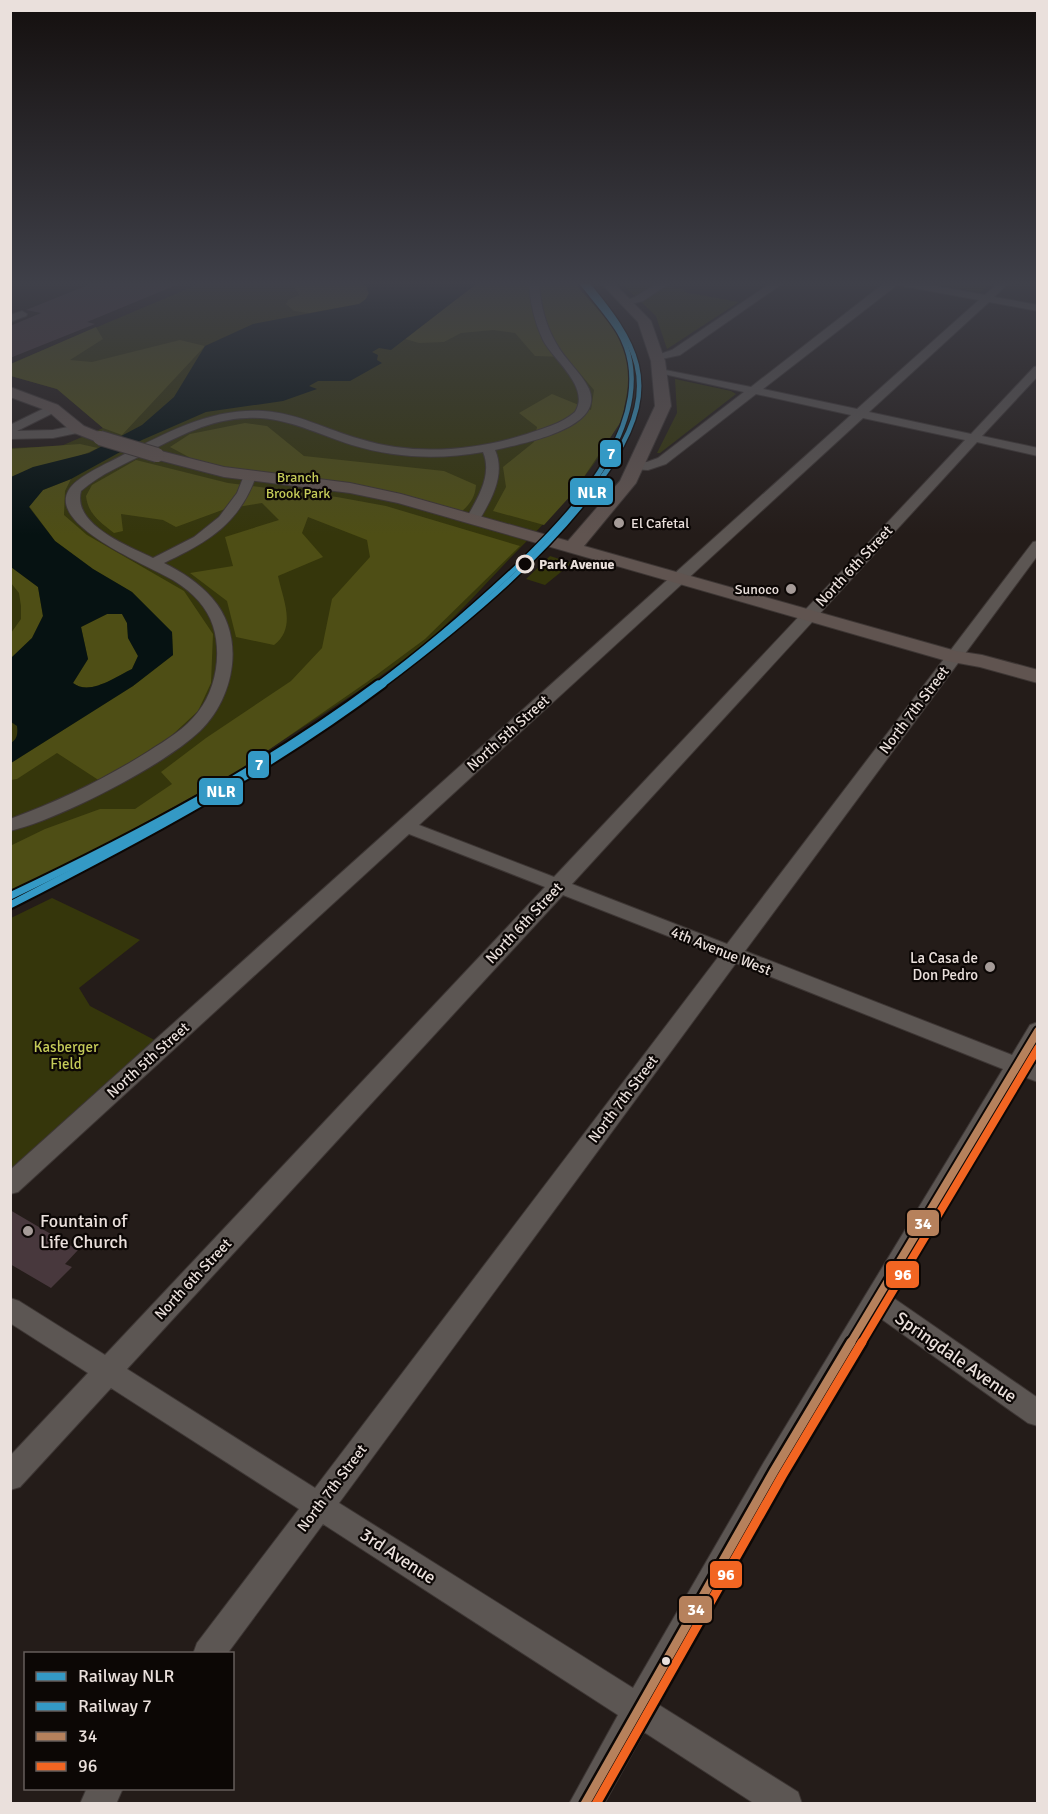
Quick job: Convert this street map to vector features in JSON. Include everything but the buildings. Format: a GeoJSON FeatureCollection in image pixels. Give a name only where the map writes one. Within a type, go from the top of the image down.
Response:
{"type":"FeatureCollection","features":[{"type":"Feature","properties":{"kind":"main road"},"geometry":{"type":"LineString","coordinates":[[567,546],[625,486],[663,409],[658,366]]}},
{"type":"Feature","properties":{"kind":"main road"},"geometry":{"type":"LineString","coordinates":[[10,385],[44,397],[53,408],[78,429],[157,455],[206,468],[250,476],[369,492],[473,519],[954,657],[982,661],[1038,676]]}},
{"type":"Feature","properties":{"kind":"main road"},"geometry":{"type":"LineString","coordinates":[[10,391],[53,408]]}},
{"type":"Feature","properties":{"kind":"main road"},"geometry":{"type":"LineString","coordinates":[[954,657],[970,665],[1038,684]]}},
{"type":"Feature","properties":{"kind":"street"},"geometry":{"type":"LineString","coordinates":[[10,826],[81,797],[137,767],[191,729],[212,703],[225,659],[223,636],[217,616],[200,594],[153,563],[87,525],[75,509],[73,493],[78,487],[171,435],[201,423],[231,415],[276,415],[307,422],[357,442],[391,451],[441,454],[512,443],[555,429],[579,414],[585,403],[581,384],[566,366]]}},
{"type":"Feature","properties":{"kind":"street"},"geometry":{"type":"LineString","coordinates":[[664,366],[755,390],[1038,452]]}},
{"type":"Feature","properties":{"kind":"street"},"geometry":{"type":"LineString","coordinates":[[635,466],[659,463],[786,366]]}},
{"type":"Feature","properties":{"kind":"street","name":"North 5th Street"},"geometry":{"type":"LineString","coordinates":[[10,1185],[913,366]]}},
{"type":"Feature","properties":{"kind":"street","name":"North 6th Street"},"geometry":{"type":"LineString","coordinates":[[10,1477],[1038,369]]}},
{"type":"Feature","properties":{"kind":"street"},"geometry":{"type":"LineString","coordinates":[[10,430],[53,408]]}},
{"type":"Feature","properties":{"kind":"street"},"geometry":{"type":"LineString","coordinates":[[10,435],[53,434],[78,429]]}},
{"type":"Feature","properties":{"kind":"street"},"geometry":{"type":"LineString","coordinates":[[473,519],[487,492],[494,469],[488,448]]}},
{"type":"Feature","properties":{"kind":"street"},"geometry":{"type":"LineString","coordinates":[[153,563],[202,539],[216,529],[235,509],[250,476]]}},
{"type":"Feature","properties":{"kind":"street","name":"North 7th Street"},"geometry":{"type":"LineString","coordinates":[[209,1652],[1038,545]]}},
{"type":"Feature","properties":{"kind":"street","name":"4th Avenue West"},"geometry":{"type":"LineString","coordinates":[[406,826],[1027,1070]]}},
{"type":"Feature","properties":{"kind":"street"},"geometry":{"type":"LineString","coordinates":[[585,1803],[875,1300],[1027,1070],[1038,1030]]}},
{"type":"Feature","properties":{"kind":"street","name":"Springdale Avenue"},"geometry":{"type":"LineString","coordinates":[[875,1300],[1038,1414]]}},
{"type":"Feature","properties":{"kind":"street","name":"3rd Avenue"},"geometry":{"type":"LineString","coordinates":[[10,1309],[786,1803]]}},
{"type":"Feature","properties":{"kind":"street"},"geometry":{"type":"LineString","coordinates":[[96,1803],[106,1790]]}},
{"type":"Feature","properties":{"kind":"green space","name":"Branch Brook Park"},"geometry":{"type":"Polygon","coordinates":[[[10,366],[629,366],[630,376],[627,399],[618,423],[606,446],[573,491],[466,605],[417,649],[342,702],[201,791],[88,852],[11,890],[11,448],[61,446],[103,428],[57,389],[11,376],[10,366]]]}},
{"type":"Feature","properties":{"kind":"green space"},"geometry":{"type":"Polygon","coordinates":[[[675,379],[736,394],[657,453],[677,413],[675,379]]]}},
{"type":"Feature","properties":{"kind":"green space"},"geometry":{"type":"Polygon","coordinates":[[[550,556],[572,563],[545,585],[526,579],[550,556]]]}},
{"type":"Feature","properties":{"kind":"green space","name":"Kasberger Field"},"geometry":{"type":"Polygon","coordinates":[[[52,898],[140,940],[79,988],[90,1006],[162,1044],[11,1176],[11,918],[52,898]]]}},
{"type":"Feature","properties":{"kind":"shaded area"},"geometry":{"type":"Polygon","coordinates":[[[11,366],[187,366],[122,435],[103,428],[57,389],[11,376],[11,366]]]}},
{"type":"Feature","properties":{"kind":"shaded area"},"geometry":{"type":"Polygon","coordinates":[[[193,366],[377,366],[350,381],[318,381],[309,386],[317,389],[283,401],[206,412],[142,440],[71,479],[43,490],[29,507],[55,541],[93,569],[132,592],[172,632],[173,655],[133,686],[11,763],[11,743],[16,738],[17,726],[11,722],[11,658],[32,638],[43,616],[38,587],[11,567],[11,477],[33,467],[89,453],[142,425],[174,397],[193,366]],[[107,614],[81,627],[88,659],[73,683],[87,687],[95,686],[132,669],[138,656],[128,638],[127,623],[122,614],[107,614]]]}},
{"type":"Feature","properties":{"kind":"shaded area"},"geometry":{"type":"Polygon","coordinates":[[[573,366],[629,366],[630,376],[622,420],[573,493],[544,525],[493,511],[506,487],[503,467],[534,442],[537,427],[519,413],[552,394],[591,410],[594,390],[573,366]]]}},
{"type":"Feature","properties":{"kind":"shaded area"},"geometry":{"type":"Polygon","coordinates":[[[245,423],[267,426],[304,456],[444,471],[476,485],[474,494],[461,512],[200,463],[170,447],[190,434],[245,423]]]}},
{"type":"Feature","properties":{"kind":"shaded area"},"geometry":{"type":"Polygon","coordinates":[[[80,444],[98,448],[77,457],[11,477],[11,449],[80,444]]]}},
{"type":"Feature","properties":{"kind":"shaded area"},"geometry":{"type":"Polygon","coordinates":[[[136,460],[228,483],[337,497],[386,506],[520,546],[425,639],[235,773],[88,854],[11,890],[10,846],[45,829],[100,809],[135,809],[172,784],[161,772],[206,738],[291,681],[322,648],[332,599],[370,557],[367,540],[308,517],[302,533],[323,557],[278,576],[287,613],[287,622],[281,638],[274,645],[236,637],[227,601],[190,573],[233,566],[225,537],[279,520],[262,503],[225,509],[176,527],[163,520],[121,514],[123,531],[114,533],[92,513],[86,496],[92,485],[136,460]]]}},
{"type":"Feature","properties":{"kind":"shaded area"},"geometry":{"type":"Polygon","coordinates":[[[71,479],[65,491],[64,515],[87,535],[184,591],[213,634],[211,683],[198,711],[170,737],[100,781],[57,753],[17,779],[11,780],[11,763],[133,686],[173,655],[172,632],[132,592],[93,569],[55,541],[29,506],[43,490],[71,479]]]}},
{"type":"Feature","properties":{"kind":"shaded area"},"geometry":{"type":"Polygon","coordinates":[[[11,567],[38,587],[43,616],[32,638],[11,658],[11,633],[21,619],[21,606],[19,593],[11,583],[11,567]]]}},
{"type":"Feature","properties":{"kind":"shaded area"},"geometry":{"type":"Polygon","coordinates":[[[107,614],[122,614],[127,623],[128,638],[138,656],[132,669],[95,686],[87,687],[73,683],[88,659],[81,627],[107,614]]]}},
{"type":"Feature","properties":{"kind":"rail line","name":"7"},"geometry":{"type":"LineString","coordinates":[[10,896],[151,827],[289,746],[356,701],[479,603],[553,531],[602,468],[625,421],[631,396],[631,366]]}},
{"type":"Feature","properties":{"kind":"rail line","name":"NLR"},"geometry":{"type":"LineString","coordinates":[[10,905],[153,830],[290,749],[355,705],[418,658],[480,606],[573,515],[606,473],[631,427],[638,404],[640,380],[638,366]]}},
{"type":"Feature","properties":{"kind":"transit line","name":"34"},"geometry":{"type":"LineString","coordinates":[[585,1804],[774,1471],[1038,1031]]}},
{"type":"Feature","properties":{"kind":"transit line","name":"96"},"geometry":{"type":"LineString","coordinates":[[596,1804],[782,1476],[1038,1048]]}},
{"type":"Feature","properties":{"kind":"place","name":"El Cafetal"},"geometry":{"type":"Point","coordinates":[619,523]}},
{"type":"Feature","properties":{"kind":"place","name":"Park Avenue"},"geometry":{"type":"Point","coordinates":[525,564]}},
{"type":"Feature","properties":{"kind":"place","name":"Sunoco"},"geometry":{"type":"Point","coordinates":[791,589]}},
{"type":"Feature","properties":{"kind":"place","name":"La Casa de Don Pedro"},"geometry":{"type":"Point","coordinates":[990,967]}},
{"type":"Feature","properties":{"kind":"place","name":"Fountain of Life Church"},"geometry":{"type":"Point","coordinates":[28,1231]}}]}
